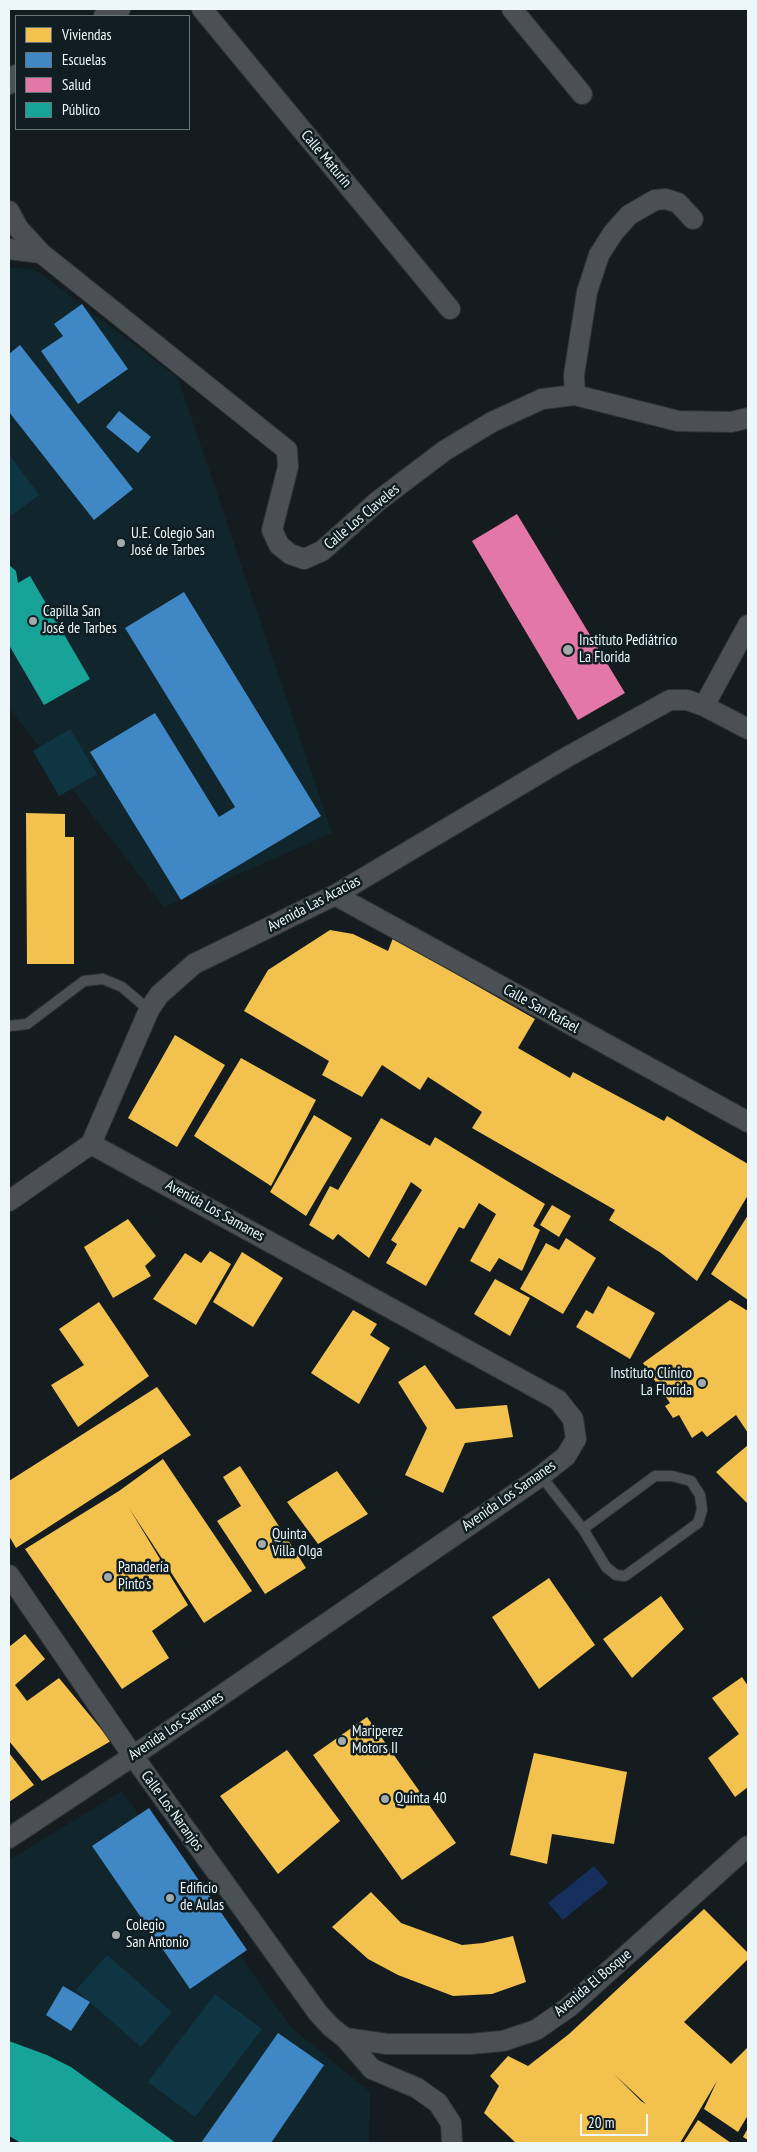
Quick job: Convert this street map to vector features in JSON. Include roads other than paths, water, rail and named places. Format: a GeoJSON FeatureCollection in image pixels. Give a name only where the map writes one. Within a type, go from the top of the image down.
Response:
{"type":"FeatureCollection","features":[{"type":"Feature","properties":{"kind":"street"},"geometry":{"type":"LineString","coordinates":[[107,15],[120,9]]}},
{"type":"Feature","properties":{"kind":"street","name":"Calle Maturín"},"geometry":{"type":"LineString","coordinates":[[202,9],[450,309]]}},
{"type":"Feature","properties":{"kind":"street"},"geometry":{"type":"LineString","coordinates":[[512,9],[582,94]]}},
{"type":"Feature","properties":{"kind":"street"},"geometry":{"type":"LineString","coordinates":[[575,395],[574,376],[587,292],[599,255],[613,233],[629,215],[655,200],[666,199],[678,204],[693,219]]}},
{"type":"Feature","properties":{"kind":"street"},"geometry":{"type":"LineString","coordinates":[[9,211],[18,228],[40,253]]}},
{"type":"Feature","properties":{"kind":"street"},"geometry":{"type":"LineString","coordinates":[[9,249],[40,253]]}},
{"type":"Feature","properties":{"kind":"street","name":"Calle Los Claveles"},"geometry":{"type":"LineString","coordinates":[[40,253],[287,450],[288,466],[272,530],[279,545],[290,554],[304,559],[322,551],[378,501],[444,451],[492,422],[542,399],[575,395],[678,421],[730,422],[748,418]]}},
{"type":"Feature","properties":{"kind":"street"},"geometry":{"type":"LineString","coordinates":[[704,706],[748,625]]}},
{"type":"Feature","properties":{"kind":"street","name":"Avenida Las Acacias"},"geometry":{"type":"LineString","coordinates":[[91,1144],[149,1010],[160,995],[194,964],[335,895],[559,762],[670,700],[687,700],[704,706],[748,729]]}},
{"type":"Feature","properties":{"kind":"street","name":"Calle San Rafael"},"geometry":{"type":"LineString","coordinates":[[335,895],[748,1122]]}},
{"type":"Feature","properties":{"kind":"street"},"geometry":{"type":"LineString","coordinates":[[9,1201],[91,1144]]}},
{"type":"Feature","properties":{"kind":"street","name":"Avenida Los Samanes"},"geometry":{"type":"LineString","coordinates":[[9,1838],[133,1756],[541,1476],[566,1456],[576,1439],[574,1419],[558,1400],[91,1144]]}},
{"type":"Feature","properties":{"kind":"street","name":"Calle Los Naranjos"},"geometry":{"type":"LineString","coordinates":[[9,1575],[133,1756],[318,2013],[345,2038],[372,2068],[417,2088],[438,2103],[451,2123],[452,2143]]}},
{"type":"Feature","properties":{"kind":"street","name":"Avenida El Bosque"},"geometry":{"type":"LineString","coordinates":[[345,2038],[386,2044],[470,2044],[502,2041],[536,2030],[569,2007],[748,1846]]}},
{"type":"Feature","properties":{"kind":"lane"},"geometry":{"type":"LineString","coordinates":[[9,1026],[27,1024],[84,981],[103,979],[122,987],[149,1010]]}},
{"type":"Feature","properties":{"kind":"lane"},"geometry":{"type":"LineString","coordinates":[[541,1476],[582,1529],[606,1567],[616,1575],[626,1576],[698,1523],[702,1510],[700,1495],[691,1481],[672,1476],[655,1476],[582,1529]]}},
{"type":"Feature","properties":{"kind":"water"},"geometry":{"type":"Polygon","coordinates":[[[594,1866],[608,1883],[563,1920],[548,1903],[594,1866]]]}},
{"type":"Feature","properties":{"kind":"place","name":"U.E. Colegio San José de Tarbes"},"geometry":{"type":"Point","coordinates":[121,543]}},
{"type":"Feature","properties":{"kind":"place","name":"Capilla San José de Tarbes"},"geometry":{"type":"Point","coordinates":[33,621]}},
{"type":"Feature","properties":{"kind":"place","name":"Instituto Pediátrico La Florida"},"geometry":{"type":"Point","coordinates":[568,650]}},
{"type":"Feature","properties":{"kind":"place","name":"Instituto Clínico La Florida"},"geometry":{"type":"Point","coordinates":[702,1383]}},
{"type":"Feature","properties":{"kind":"place","name":"Quinta Villa Olga"},"geometry":{"type":"Point","coordinates":[262,1544]}},
{"type":"Feature","properties":{"kind":"place","name":"Panadería Pinto's"},"geometry":{"type":"Point","coordinates":[108,1577]}},
{"type":"Feature","properties":{"kind":"place","name":"Mariperez Motors II"},"geometry":{"type":"Point","coordinates":[342,1741]}},
{"type":"Feature","properties":{"kind":"place","name":"Quinta 40"},"geometry":{"type":"Point","coordinates":[385,1799]}},
{"type":"Feature","properties":{"kind":"place","name":"Edificio de Aulas"},"geometry":{"type":"Point","coordinates":[170,1898]}},
{"type":"Feature","properties":{"kind":"place","name":"Colegio San Antonio"},"geometry":{"type":"Point","coordinates":[116,1935]}}]}
